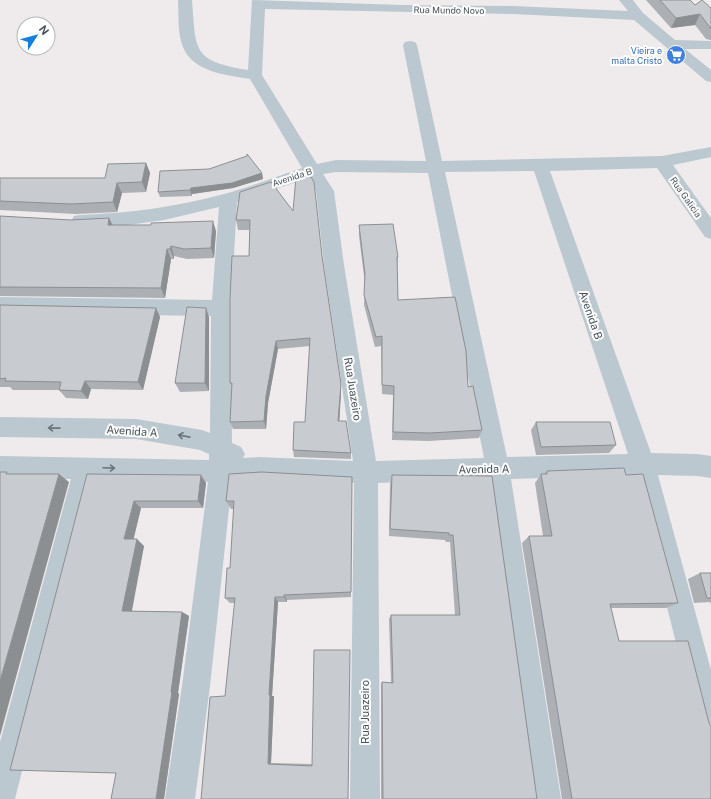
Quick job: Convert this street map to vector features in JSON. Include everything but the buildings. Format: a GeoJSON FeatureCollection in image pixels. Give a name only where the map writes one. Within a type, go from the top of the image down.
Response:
{"type":"FeatureCollection","features":[{"type":"Feature","properties":{"kind":"street"},"geometry":{"type":"LineString","coordinates":[[185,0],[189,46],[194,55],[222,70],[255,75],[259,3]]}},
{"type":"Feature","properties":{"kind":"street"},"geometry":{"type":"LineString","coordinates":[[626,0],[638,16],[711,78]]}},
{"type":"Feature","properties":{"kind":"street","name":"Rua Mundo Novo"},"geometry":{"type":"LineString","coordinates":[[259,3],[510,5],[638,16]]}},
{"type":"Feature","properties":{"kind":"street"},"geometry":{"type":"LineString","coordinates":[[671,44],[711,44]]}},
{"type":"Feature","properties":{"kind":"street"},"geometry":{"type":"LineString","coordinates":[[410,45],[434,167],[498,469],[546,799]]}},
{"type":"Feature","properties":{"kind":"street","name":"Rua Juazeiro"},"geometry":{"type":"LineString","coordinates":[[255,75],[325,191],[334,265],[366,472],[364,799]]}},
{"type":"Feature","properties":{"kind":"street","name":"Avenida B"},"geometry":{"type":"LineString","coordinates":[[65,221],[135,218],[164,214],[228,199],[313,170],[336,166],[434,167],[662,162],[711,152]]}},
{"type":"Feature","properties":{"kind":"street","name":"Rua Galicia"},"geometry":{"type":"LineString","coordinates":[[662,162],[711,232]]}},
{"type":"Feature","properties":{"kind":"street","name":"Avenida B"},"geometry":{"type":"LineString","coordinates":[[540,165],[643,464],[711,723]]}},
{"type":"Feature","properties":{"kind":"street"},"geometry":{"type":"LineString","coordinates":[[180,799],[196,686],[221,471],[221,308],[228,199]]}},
{"type":"Feature","properties":{"kind":"street"},"geometry":{"type":"LineString","coordinates":[[0,305],[221,308]]}},
{"type":"Feature","properties":{"kind":"street","name":"Avenida A"},"geometry":{"type":"LineString","coordinates":[[0,428],[136,429],[202,440],[258,468]]}},
{"type":"Feature","properties":{"kind":"street","name":"Avenida A"},"geometry":{"type":"LineString","coordinates":[[0,467],[221,471],[258,468],[366,472],[643,464],[697,465],[711,468]]}},
{"type":"Feature","properties":{"kind":"street"},"geometry":{"type":"LineString","coordinates":[[0,799],[86,468]]}},
{"type":"Feature","properties":{"kind":"place","name":"Vieira e malta Cristo"},"geometry":{"type":"Point","coordinates":[676,55]}}]}
